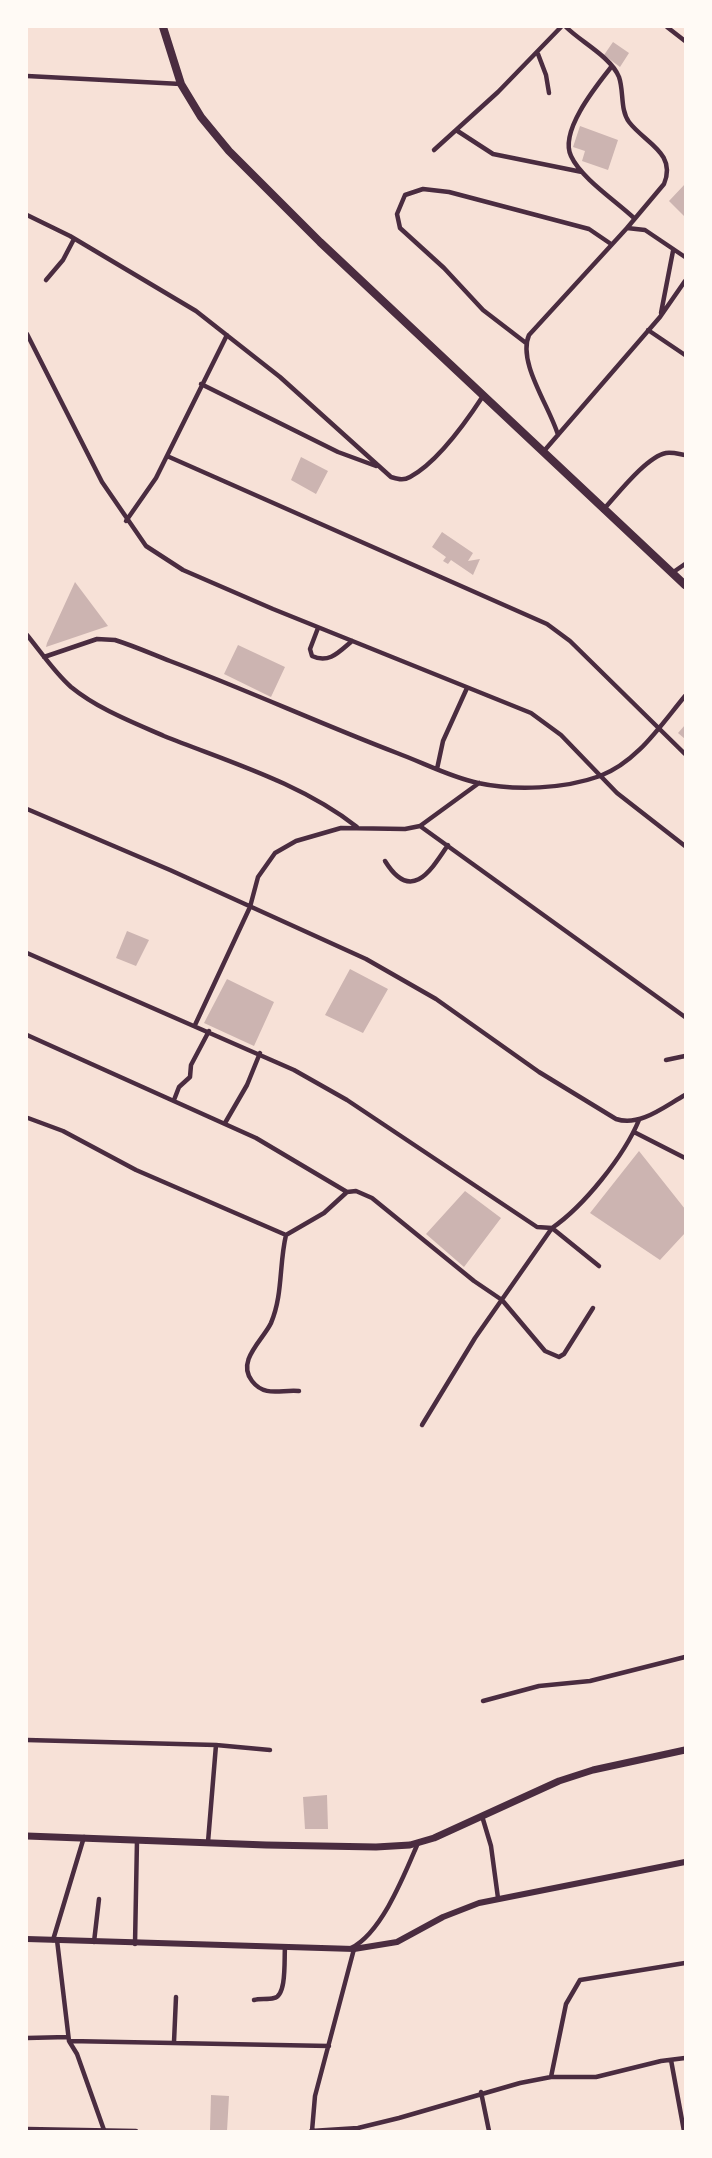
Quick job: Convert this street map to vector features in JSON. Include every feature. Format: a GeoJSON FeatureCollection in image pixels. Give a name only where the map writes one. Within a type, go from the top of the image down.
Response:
{"type":"FeatureCollection","features":[{"type":"Feature","properties":{"kind":"highway"},"geometry":{"type":"LineString","coordinates":[[163,27],[181,84],[201,117],[242,165],[320,243],[685,585]]}},
{"type":"Feature","properties":{"kind":"main road"},"geometry":{"type":"LineString","coordinates":[[27,1836],[376,1847],[418,1843],[559,1781],[593,1770],[685,1750]]}},
{"type":"Feature","properties":{"kind":"street"},"geometry":{"type":"LineString","coordinates":[[434,150],[537,54],[561,27]]}},
{"type":"Feature","properties":{"kind":"street"},"geometry":{"type":"LineString","coordinates":[[558,435],[530,367],[526,343],[538,323],[627,228],[664,184],[668,169],[662,153],[629,122],[618,76],[612,66],[566,27]]}},
{"type":"Feature","properties":{"kind":"street"},"geometry":{"type":"LineString","coordinates":[[667,27],[685,40]]}},
{"type":"Feature","properties":{"kind":"street"},"geometry":{"type":"LineString","coordinates":[[537,54],[546,75],[549,93]]}},
{"type":"Feature","properties":{"kind":"street"},"geometry":{"type":"LineString","coordinates":[[612,66],[584,102],[569,140],[570,155],[605,194],[634,218]]}},
{"type":"Feature","properties":{"kind":"street"},"geometry":{"type":"LineString","coordinates":[[27,76],[181,84]]}},
{"type":"Feature","properties":{"kind":"street"},"geometry":{"type":"LineString","coordinates":[[456,130],[493,154],[585,173]]}},
{"type":"Feature","properties":{"kind":"street"},"geometry":{"type":"LineString","coordinates":[[526,343],[483,310],[444,268],[400,228],[397,214],[405,195],[423,189],[449,192],[589,229],[611,244]]}},
{"type":"Feature","properties":{"kind":"street"},"geometry":{"type":"LineString","coordinates":[[27,215],[74,239],[196,311],[280,377],[391,477],[401,480],[410,477],[436,455],[466,422],[483,396]]}},
{"type":"Feature","properties":{"kind":"street"},"geometry":{"type":"LineString","coordinates":[[627,228],[645,230],[674,251],[685,256]]}},
{"type":"Feature","properties":{"kind":"street"},"geometry":{"type":"LineString","coordinates":[[46,280],[63,260],[74,239]]}},
{"type":"Feature","properties":{"kind":"street"},"geometry":{"type":"LineString","coordinates":[[660,317],[674,251]]}},
{"type":"Feature","properties":{"kind":"street"},"geometry":{"type":"LineString","coordinates":[[544,451],[660,317],[685,281]]}},
{"type":"Feature","properties":{"kind":"street"},"geometry":{"type":"LineString","coordinates":[[648,330],[685,355]]}},
{"type":"Feature","properties":{"kind":"street"},"geometry":{"type":"LineString","coordinates":[[27,334],[29,346],[97,473],[126,521],[146,546],[164,560],[318,628],[531,713],[550,724],[598,776],[685,846]]}},
{"type":"Feature","properties":{"kind":"street"},"geometry":{"type":"LineString","coordinates":[[126,521],[146,495],[227,335]]}},
{"type":"Feature","properties":{"kind":"street"},"geometry":{"type":"LineString","coordinates":[[201,384],[338,452],[378,466]]}},
{"type":"Feature","properties":{"kind":"street"},"geometry":{"type":"LineString","coordinates":[[603,510],[634,476],[659,456],[666,453],[685,455]]}},
{"type":"Feature","properties":{"kind":"street"},"geometry":{"type":"LineString","coordinates":[[167,456],[547,624],[570,641],[685,754]]}},
{"type":"Feature","properties":{"kind":"street"},"geometry":{"type":"LineString","coordinates":[[672,573],[685,564]]}},
{"type":"Feature","properties":{"kind":"street"},"geometry":{"type":"LineString","coordinates":[[318,628],[310,652],[320,660],[333,657],[352,641]]}},
{"type":"Feature","properties":{"kind":"street"},"geometry":{"type":"LineString","coordinates":[[27,635],[71,686],[96,704],[137,725],[295,789],[357,826]]}},
{"type":"Feature","properties":{"kind":"street"},"geometry":{"type":"LineString","coordinates":[[44,657],[97,639],[115,640],[226,681],[343,732],[437,769],[479,783],[534,787],[598,776],[633,756],[685,696]]}},
{"type":"Feature","properties":{"kind":"street"},"geometry":{"type":"LineString","coordinates":[[437,769],[443,741],[467,688]]}},
{"type":"Feature","properties":{"kind":"street"},"geometry":{"type":"LineString","coordinates":[[195,1025],[250,906],[262,868],[275,853],[283,847],[321,832],[357,826],[405,830],[420,826],[479,783]]}},
{"type":"Feature","properties":{"kind":"street"},"geometry":{"type":"LineString","coordinates":[[27,809],[366,959],[436,999],[539,1072],[616,1119],[623,1122],[639,1120],[685,1095]]}},
{"type":"Feature","properties":{"kind":"street"},"geometry":{"type":"LineString","coordinates":[[420,826],[685,1017]]}},
{"type":"Feature","properties":{"kind":"street"},"geometry":{"type":"LineString","coordinates":[[385,861],[397,876],[406,881],[420,880],[432,871],[448,845]]}},
{"type":"Feature","properties":{"kind":"street"},"geometry":{"type":"LineString","coordinates":[[27,953],[260,1053],[347,1100],[537,1227],[552,1228],[599,1266]]}},
{"type":"Feature","properties":{"kind":"street"},"geometry":{"type":"LineString","coordinates":[[174,1100],[179,1087],[190,1077],[191,1065],[209,1031]]}},
{"type":"Feature","properties":{"kind":"street"},"geometry":{"type":"LineString","coordinates":[[27,1035],[225,1123],[296,1160],[347,1192],[364,1193],[467,1275],[502,1299],[545,1351],[559,1357],[564,1354],[593,1308]]}},
{"type":"Feature","properties":{"kind":"street"},"geometry":{"type":"LineString","coordinates":[[225,1123],[247,1085],[260,1053]]}},
{"type":"Feature","properties":{"kind":"street"},"geometry":{"type":"LineString","coordinates":[[666,1060],[685,1056]]}},
{"type":"Feature","properties":{"kind":"street"},"geometry":{"type":"LineString","coordinates":[[28,1118],[63,1131],[126,1165],[286,1236]]}},
{"type":"Feature","properties":{"kind":"street"},"geometry":{"type":"LineString","coordinates":[[422,1425],[475,1338],[552,1228],[566,1219],[582,1201],[634,1132],[639,1120]]}},
{"type":"Feature","properties":{"kind":"street"},"geometry":{"type":"LineString","coordinates":[[634,1132],[685,1158]]}},
{"type":"Feature","properties":{"kind":"street"},"geometry":{"type":"LineString","coordinates":[[286,1236],[324,1213],[347,1192]]}},
{"type":"Feature","properties":{"kind":"street"},"geometry":{"type":"LineString","coordinates":[[286,1236],[276,1306],[271,1323],[251,1353],[248,1371],[256,1385],[268,1392],[299,1391]]}},
{"type":"Feature","properties":{"kind":"street"},"geometry":{"type":"LineString","coordinates":[[483,1701],[539,1686],[590,1681],[685,1657]]}},
{"type":"Feature","properties":{"kind":"street"},"geometry":{"type":"LineString","coordinates":[[27,1740],[216,1745],[270,1750]]}},
{"type":"Feature","properties":{"kind":"street"},"geometry":{"type":"LineString","coordinates":[[208,1842],[216,1745]]}},
{"type":"Feature","properties":{"kind":"street"},"geometry":{"type":"LineString","coordinates":[[482,1816],[490,1846],[498,1898]]}},
{"type":"Feature","properties":{"kind":"street"},"geometry":{"type":"LineString","coordinates":[[84,1837],[55,1940],[68,2039],[77,2054],[104,2130]]}},
{"type":"Feature","properties":{"kind":"street"},"geometry":{"type":"LineString","coordinates":[[135,1944],[138,1840]]}},
{"type":"Feature","properties":{"kind":"street"},"geometry":{"type":"LineString","coordinates":[[418,1843],[377,1923],[361,1943],[352,1948],[315,2096],[312,2131],[358,2128],[389,2121],[481,2092],[551,2078],[596,2077],[685,2058]]}},
{"type":"Feature","properties":{"kind":"street"},"geometry":{"type":"LineString","coordinates":[[27,1939],[135,1944],[352,1948],[397,1942],[460,1909],[498,1898],[685,1862]]}},
{"type":"Feature","properties":{"kind":"street"},"geometry":{"type":"LineString","coordinates":[[94,1942],[99,1899]]}},
{"type":"Feature","properties":{"kind":"street"},"geometry":{"type":"LineString","coordinates":[[254,2000],[275,1998],[280,1994],[283,1988],[285,1947]]}},
{"type":"Feature","properties":{"kind":"street"},"geometry":{"type":"LineString","coordinates":[[551,2078],[566,2004],[580,1980],[685,1963]]}},
{"type":"Feature","properties":{"kind":"street"},"geometry":{"type":"LineString","coordinates":[[174,2042],[176,1997]]}},
{"type":"Feature","properties":{"kind":"street"},"geometry":{"type":"LineString","coordinates":[[27,2038],[329,2046]]}},
{"type":"Feature","properties":{"kind":"street"},"geometry":{"type":"LineString","coordinates":[[670,2060],[684,2131]]}},
{"type":"Feature","properties":{"kind":"street"},"geometry":{"type":"LineString","coordinates":[[481,2092],[489,2131]]}},
{"type":"Feature","properties":{"kind":"street"},"geometry":{"type":"LineString","coordinates":[[30,2130],[136,2131]]}},
{"type":"Feature","properties":{"kind":"building"},"geometry":{"type":"Polygon","coordinates":[[[613,42],[629,53],[620,67],[604,55],[613,42]]]}},
{"type":"Feature","properties":{"kind":"building"},"geometry":{"type":"Polygon","coordinates":[[[580,126],[618,140],[608,170],[582,161],[585,151],[573,147],[580,126]]]}},
{"type":"Feature","properties":{"kind":"building"},"geometry":{"type":"Polygon","coordinates":[[[685,184],[685,217],[669,201],[685,184]]]}},
{"type":"Feature","properties":{"kind":"building"},"geometry":{"type":"Polygon","coordinates":[[[301,457],[328,471],[316,494],[291,480],[301,457]]]}},
{"type":"Feature","properties":{"kind":"building"},"geometry":{"type":"Polygon","coordinates":[[[442,532],[473,553],[468,561],[480,559],[473,575],[451,560],[448,564],[443,561],[446,557],[432,547],[442,532]]]}},
{"type":"Feature","properties":{"kind":"building"},"geometry":{"type":"Polygon","coordinates":[[[75,582],[108,626],[46,647],[47,643],[75,582]]]}},
{"type":"Feature","properties":{"kind":"building"},"geometry":{"type":"Polygon","coordinates":[[[238,645],[285,667],[271,697],[224,674],[238,645]]]}},
{"type":"Feature","properties":{"kind":"building"},"geometry":{"type":"Polygon","coordinates":[[[685,725],[685,739],[678,733],[685,725]]]}},
{"type":"Feature","properties":{"kind":"building"},"geometry":{"type":"Polygon","coordinates":[[[127,931],[149,940],[136,966],[116,958],[127,931]]]}},
{"type":"Feature","properties":{"kind":"building"},"geometry":{"type":"Polygon","coordinates":[[[350,969],[388,989],[363,1033],[325,1015],[350,969]]]}},
{"type":"Feature","properties":{"kind":"building"},"geometry":{"type":"Polygon","coordinates":[[[227,979],[274,1002],[254,1046],[204,1023],[227,979]]]}},
{"type":"Feature","properties":{"kind":"building"},"geometry":{"type":"Polygon","coordinates":[[[639,1151],[685,1209],[685,1233],[660,1260],[590,1213],[639,1151]]]}},
{"type":"Feature","properties":{"kind":"building"},"geometry":{"type":"Polygon","coordinates":[[[465,1191],[501,1218],[464,1267],[426,1234],[465,1191]]]}},
{"type":"Feature","properties":{"kind":"building"},"geometry":{"type":"Polygon","coordinates":[[[327,1795],[328,1829],[305,1829],[303,1797],[327,1795]]]}},
{"type":"Feature","properties":{"kind":"building"},"geometry":{"type":"Polygon","coordinates":[[[211,2095],[229,2096],[227,2131],[210,2130],[211,2095]]]}}]}
